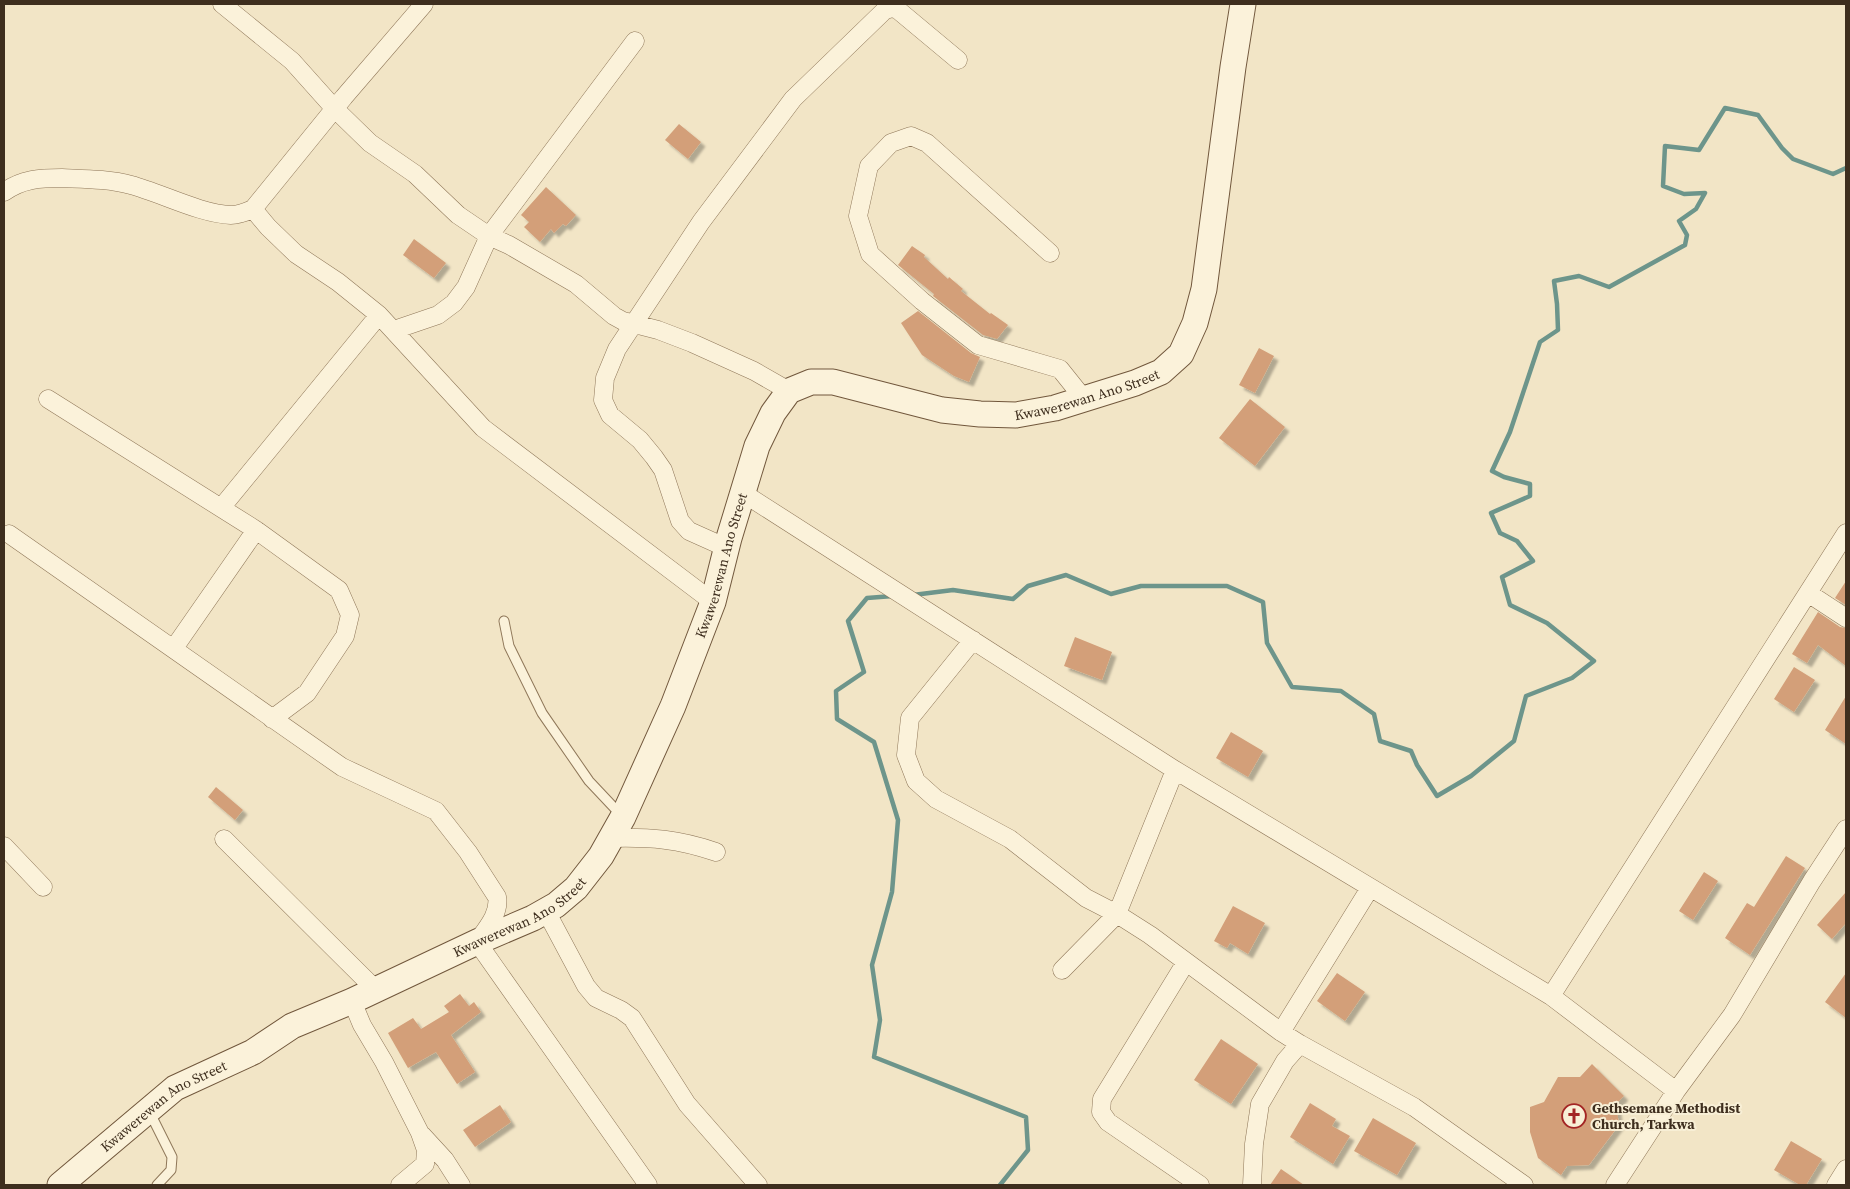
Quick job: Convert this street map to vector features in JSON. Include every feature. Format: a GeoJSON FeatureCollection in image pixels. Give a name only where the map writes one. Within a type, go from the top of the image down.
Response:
{"type":"FeatureCollection","features":[{"type":"Feature","properties":{"kind":"street"},"geometry":{"type":"LineString","coordinates":[[222,4],[292,61],[334,108],[370,143],[415,174],[458,215],[489,236],[509,245],[576,284],[614,316],[634,325],[658,330],[692,343],[754,371],[789,391]]}},
{"type":"Feature","properties":{"kind":"street"},"geometry":{"type":"LineString","coordinates":[[4,192],[15,184],[37,178],[105,180],[130,185],[210,211],[231,215],[253,209],[334,108],[424,4]]}},
{"type":"Feature","properties":{"kind":"street","name":"Kwawerewan Ano Street"},"geometry":{"type":"LineString","coordinates":[[67,1184],[175,1088],[253,1052],[292,1026],[352,1001],[477,942],[534,918],[556,905],[576,888],[601,856],[623,817],[673,706],[714,602],[727,548],[757,446],[774,413],[789,391],[810,382],[833,382],[942,410],[1016,415],[1054,408],[1135,383],[1161,372],[1181,354],[1195,323],[1204,289],[1243,4]]}},
{"type":"Feature","properties":{"kind":"street"},"geometry":{"type":"LineString","coordinates":[[727,548],[690,531],[680,520],[662,470],[654,457],[640,440],[610,415],[603,400],[605,378],[617,350],[701,222],[793,99],[885,10],[892,8],[898,10],[958,60]]}},
{"type":"Feature","properties":{"kind":"street"},"geometry":{"type":"LineString","coordinates":[[394,330],[438,315],[454,303],[466,288],[489,236],[635,40]]}},
{"type":"Feature","properties":{"kind":"street"},"geometry":{"type":"LineString","coordinates":[[1050,253],[927,143],[911,136],[891,143],[869,166],[858,216],[870,254],[922,301],[978,345],[1060,369],[1084,399]]}},
{"type":"Feature","properties":{"kind":"street"},"geometry":{"type":"LineString","coordinates":[[253,209],[268,227],[296,254],[338,282],[379,314],[483,428],[714,602]]}},
{"type":"Feature","properties":{"kind":"street"},"geometry":{"type":"LineString","coordinates":[[221,508],[379,314]]}},
{"type":"Feature","properties":{"kind":"street"},"geometry":{"type":"LineString","coordinates":[[48,399],[256,530],[339,590],[350,615],[345,636],[307,693],[272,719]]}},
{"type":"Feature","properties":{"kind":"street"},"geometry":{"type":"LineString","coordinates":[[743,493],[1175,770],[1551,996],[1676,1091]]}},
{"type":"Feature","properties":{"kind":"street"},"geometry":{"type":"LineString","coordinates":[[174,648],[256,530]]}},
{"type":"Feature","properties":{"kind":"street"},"geometry":{"type":"LineString","coordinates":[[1551,996],[1846,533]]}},
{"type":"Feature","properties":{"kind":"street"},"geometry":{"type":"LineString","coordinates":[[9,534],[342,767],[436,811],[468,852],[498,897],[496,912],[477,942],[648,1185]]}},
{"type":"Feature","properties":{"kind":"street"},"geometry":{"type":"LineString","coordinates":[[1808,593],[1846,618]]}},
{"type":"Feature","properties":{"kind":"street"},"geometry":{"type":"LineString","coordinates":[[972,640],[910,718],[906,755],[916,781],[936,799],[1010,839],[1086,898],[1117,914],[1281,1032],[1414,1107],[1524,1185]]}},
{"type":"Feature","properties":{"kind":"street"},"geometry":{"type":"LineString","coordinates":[[1062,970],[1117,914],[1175,770]]}},
{"type":"Feature","properties":{"kind":"street"},"geometry":{"type":"LineString","coordinates":[[1615,1185],[1676,1091],[1732,1015],[1812,881],[1846,829]]}},
{"type":"Feature","properties":{"kind":"street"},"geometry":{"type":"LineString","coordinates":[[611,838],[658,838],[687,842],[716,852]]}},
{"type":"Feature","properties":{"kind":"street"},"geometry":{"type":"LineString","coordinates":[[224,839],[375,989]]}},
{"type":"Feature","properties":{"kind":"street"},"geometry":{"type":"LineString","coordinates":[[4,846],[42,887]]}},
{"type":"Feature","properties":{"kind":"street"},"geometry":{"type":"LineString","coordinates":[[1281,1032],[1370,888]]}},
{"type":"Feature","properties":{"kind":"street"},"geometry":{"type":"LineString","coordinates":[[546,912],[591,992],[596,998],[621,1010],[632,1018],[687,1104],[758,1185]]}},
{"type":"Feature","properties":{"kind":"street"},"geometry":{"type":"LineString","coordinates":[[1186,962],[1102,1099],[1101,1112],[1108,1122],[1200,1185]]}},
{"type":"Feature","properties":{"kind":"street"},"geometry":{"type":"LineString","coordinates":[[352,1001],[362,1025],[384,1062],[420,1133],[426,1150],[425,1164],[400,1185]]}},
{"type":"Feature","properties":{"kind":"street"},"geometry":{"type":"LineString","coordinates":[[1252,1185],[1254,1144],[1260,1104],[1285,1061],[1300,1044]]}},
{"type":"Feature","properties":{"kind":"street"},"geometry":{"type":"LineString","coordinates":[[420,1133],[445,1160],[461,1185]]}},
{"type":"Feature","properties":{"kind":"street"},"geometry":{"type":"LineString","coordinates":[[1836,1185],[1846,1169]]}},
{"type":"Feature","properties":{"kind":"lane"},"geometry":{"type":"LineString","coordinates":[[504,621],[509,646],[542,713],[589,781],[623,817]]}},
{"type":"Feature","properties":{"kind":"lane"},"geometry":{"type":"LineString","coordinates":[[149,1110],[172,1157],[171,1170],[157,1185]]}},
{"type":"Feature","properties":{"kind":"building"},"geometry":{"type":"Polygon","coordinates":[[[679,124],[701,142],[688,159],[665,140],[679,124]]]}},
{"type":"Feature","properties":{"kind":"building"},"geometry":{"type":"Polygon","coordinates":[[[546,187],[576,215],[566,226],[563,224],[554,233],[551,229],[540,242],[524,227],[529,222],[521,215],[546,187]]]}},
{"type":"Feature","properties":{"kind":"building"},"geometry":{"type":"Polygon","coordinates":[[[414,239],[446,263],[434,278],[403,255],[414,239]]]}},
{"type":"Feature","properties":{"kind":"building"},"geometry":{"type":"Polygon","coordinates":[[[912,246],[925,255],[924,257],[948,279],[949,277],[963,289],[961,291],[990,314],[1008,325],[997,339],[983,335],[933,296],[934,294],[898,265],[912,246]]]}},
{"type":"Feature","properties":{"kind":"building"},"geometry":{"type":"Polygon","coordinates":[[[918,311],[971,353],[980,357],[969,382],[954,376],[922,355],[901,323],[918,311]]]}},
{"type":"Feature","properties":{"kind":"building"},"geometry":{"type":"Polygon","coordinates":[[[1259,348],[1274,356],[1255,393],[1239,385],[1259,348]]]}},
{"type":"Feature","properties":{"kind":"building"},"geometry":{"type":"Polygon","coordinates":[[[1250,399],[1285,427],[1255,466],[1219,438],[1250,399]]]}},
{"type":"Feature","properties":{"kind":"building"},"geometry":{"type":"Polygon","coordinates":[[[1846,581],[1846,605],[1835,598],[1846,581]]]}},
{"type":"Feature","properties":{"kind":"building"},"geometry":{"type":"Polygon","coordinates":[[[1818,612],[1840,627],[1846,628],[1846,666],[1818,645],[1807,663],[1792,654],[1818,612]]]}},
{"type":"Feature","properties":{"kind":"building"},"geometry":{"type":"Polygon","coordinates":[[[1075,637],[1112,652],[1102,680],[1064,666],[1075,637]]]}},
{"type":"Feature","properties":{"kind":"building"},"geometry":{"type":"Polygon","coordinates":[[[1794,667],[1815,680],[1794,712],[1774,699],[1794,667]]]}},
{"type":"Feature","properties":{"kind":"building"},"geometry":{"type":"Polygon","coordinates":[[[1846,696],[1846,744],[1825,730],[1846,696]]]}},
{"type":"Feature","properties":{"kind":"building"},"geometry":{"type":"Polygon","coordinates":[[[1231,732],[1263,751],[1248,777],[1216,758],[1231,732]]]}},
{"type":"Feature","properties":{"kind":"building"},"geometry":{"type":"Polygon","coordinates":[[[216,787],[243,810],[235,820],[208,797],[216,787]]]}},
{"type":"Feature","properties":{"kind":"building"},"geometry":{"type":"Polygon","coordinates":[[[1786,856],[1805,868],[1750,955],[1725,938],[1747,903],[1754,907],[1786,856]]]}},
{"type":"Feature","properties":{"kind":"building"},"geometry":{"type":"Polygon","coordinates":[[[1704,872],[1718,881],[1693,920],[1679,911],[1704,872]]]}},
{"type":"Feature","properties":{"kind":"building"},"geometry":{"type":"Polygon","coordinates":[[[1846,892],[1846,923],[1832,939],[1817,925],[1846,892]]]}},
{"type":"Feature","properties":{"kind":"building"},"geometry":{"type":"Polygon","coordinates":[[[1233,906],[1265,923],[1248,954],[1230,943],[1227,948],[1214,941],[1233,906]]]}},
{"type":"Feature","properties":{"kind":"building"},"geometry":{"type":"Polygon","coordinates":[[[1337,973],[1365,992],[1345,1021],[1317,1001],[1337,973]]]}},
{"type":"Feature","properties":{"kind":"building"},"geometry":{"type":"Polygon","coordinates":[[[1846,973],[1846,1018],[1825,1002],[1846,973]]]}},
{"type":"Feature","properties":{"kind":"building"},"geometry":{"type":"Polygon","coordinates":[[[460,994],[469,1006],[474,1002],[481,1012],[451,1035],[475,1072],[457,1084],[436,1052],[408,1068],[388,1033],[413,1018],[421,1029],[449,1012],[444,1006],[460,994]]]}},
{"type":"Feature","properties":{"kind":"building"},"geometry":{"type":"Polygon","coordinates":[[[1221,1039],[1258,1064],[1231,1104],[1194,1080],[1221,1039]]]}},
{"type":"Feature","properties":{"kind":"building","name":"Gethsemane Methodist Church, Tarkwa"},"geometry":{"type":"Polygon","coordinates":[[[1592,1064],[1624,1096],[1616,1104],[1619,1125],[1589,1165],[1567,1166],[1561,1175],[1538,1158],[1530,1132],[1530,1107],[1544,1102],[1558,1077],[1580,1077],[1592,1064]]]}},
{"type":"Feature","properties":{"kind":"building"},"geometry":{"type":"Polygon","coordinates":[[[1310,1103],[1336,1119],[1332,1126],[1350,1136],[1333,1164],[1290,1137],[1310,1103]]]}},
{"type":"Feature","properties":{"kind":"building"},"geometry":{"type":"Polygon","coordinates":[[[500,1105],[511,1122],[475,1147],[463,1130],[500,1105]]]}},
{"type":"Feature","properties":{"kind":"building"},"geometry":{"type":"Polygon","coordinates":[[[1373,1118],[1416,1143],[1397,1175],[1354,1151],[1373,1118]]]}},
{"type":"Feature","properties":{"kind":"building"},"geometry":{"type":"Polygon","coordinates":[[[1791,1141],[1822,1159],[1806,1185],[1800,1185],[1774,1170],[1791,1141]]]}},
{"type":"Feature","properties":{"kind":"building"},"geometry":{"type":"Polygon","coordinates":[[[1281,1169],[1304,1185],[1270,1185],[1281,1169]]]}},
{"type":"Feature","properties":{"kind":"waterway"},"geometry":{"type":"LineString","coordinates":[[913,595],[953,590],[1013,599],[1028,586],[1066,575],[1111,594],[1141,586],[1227,586],[1263,602],[1267,643],[1292,687],[1341,691],[1374,714],[1380,741],[1411,751],[1417,765],[1437,796],[1471,776],[1514,741],[1526,696],[1572,678],[1594,661],[1547,623],[1510,605],[1502,577],[1533,561],[1517,541],[1500,533],[1491,513],[1530,496],[1530,484],[1504,477],[1492,471],[1510,432],[1540,342],[1558,330],[1554,281],[1579,276],[1609,287],[1685,245],[1687,235],[1679,221],[1696,209],[1705,193],[1684,194],[1663,186],[1665,146],[1699,150],[1725,108],[1758,115],[1782,148],[1793,159],[1833,174],[1846,168]]}},
{"type":"Feature","properties":{"kind":"waterway"},"geometry":{"type":"LineString","coordinates":[[893,596],[867,598],[848,621],[864,672],[836,691],[837,719],[874,742],[898,820],[892,892],[872,965],[880,1020],[874,1057],[1026,1117],[1028,1150],[1000,1185]]}},
{"type":"Feature","properties":{"kind":"place","name":"Gethsemane Methodist Church, Tarkwa"},"geometry":{"type":"Point","coordinates":[1574,1116]}}]}
